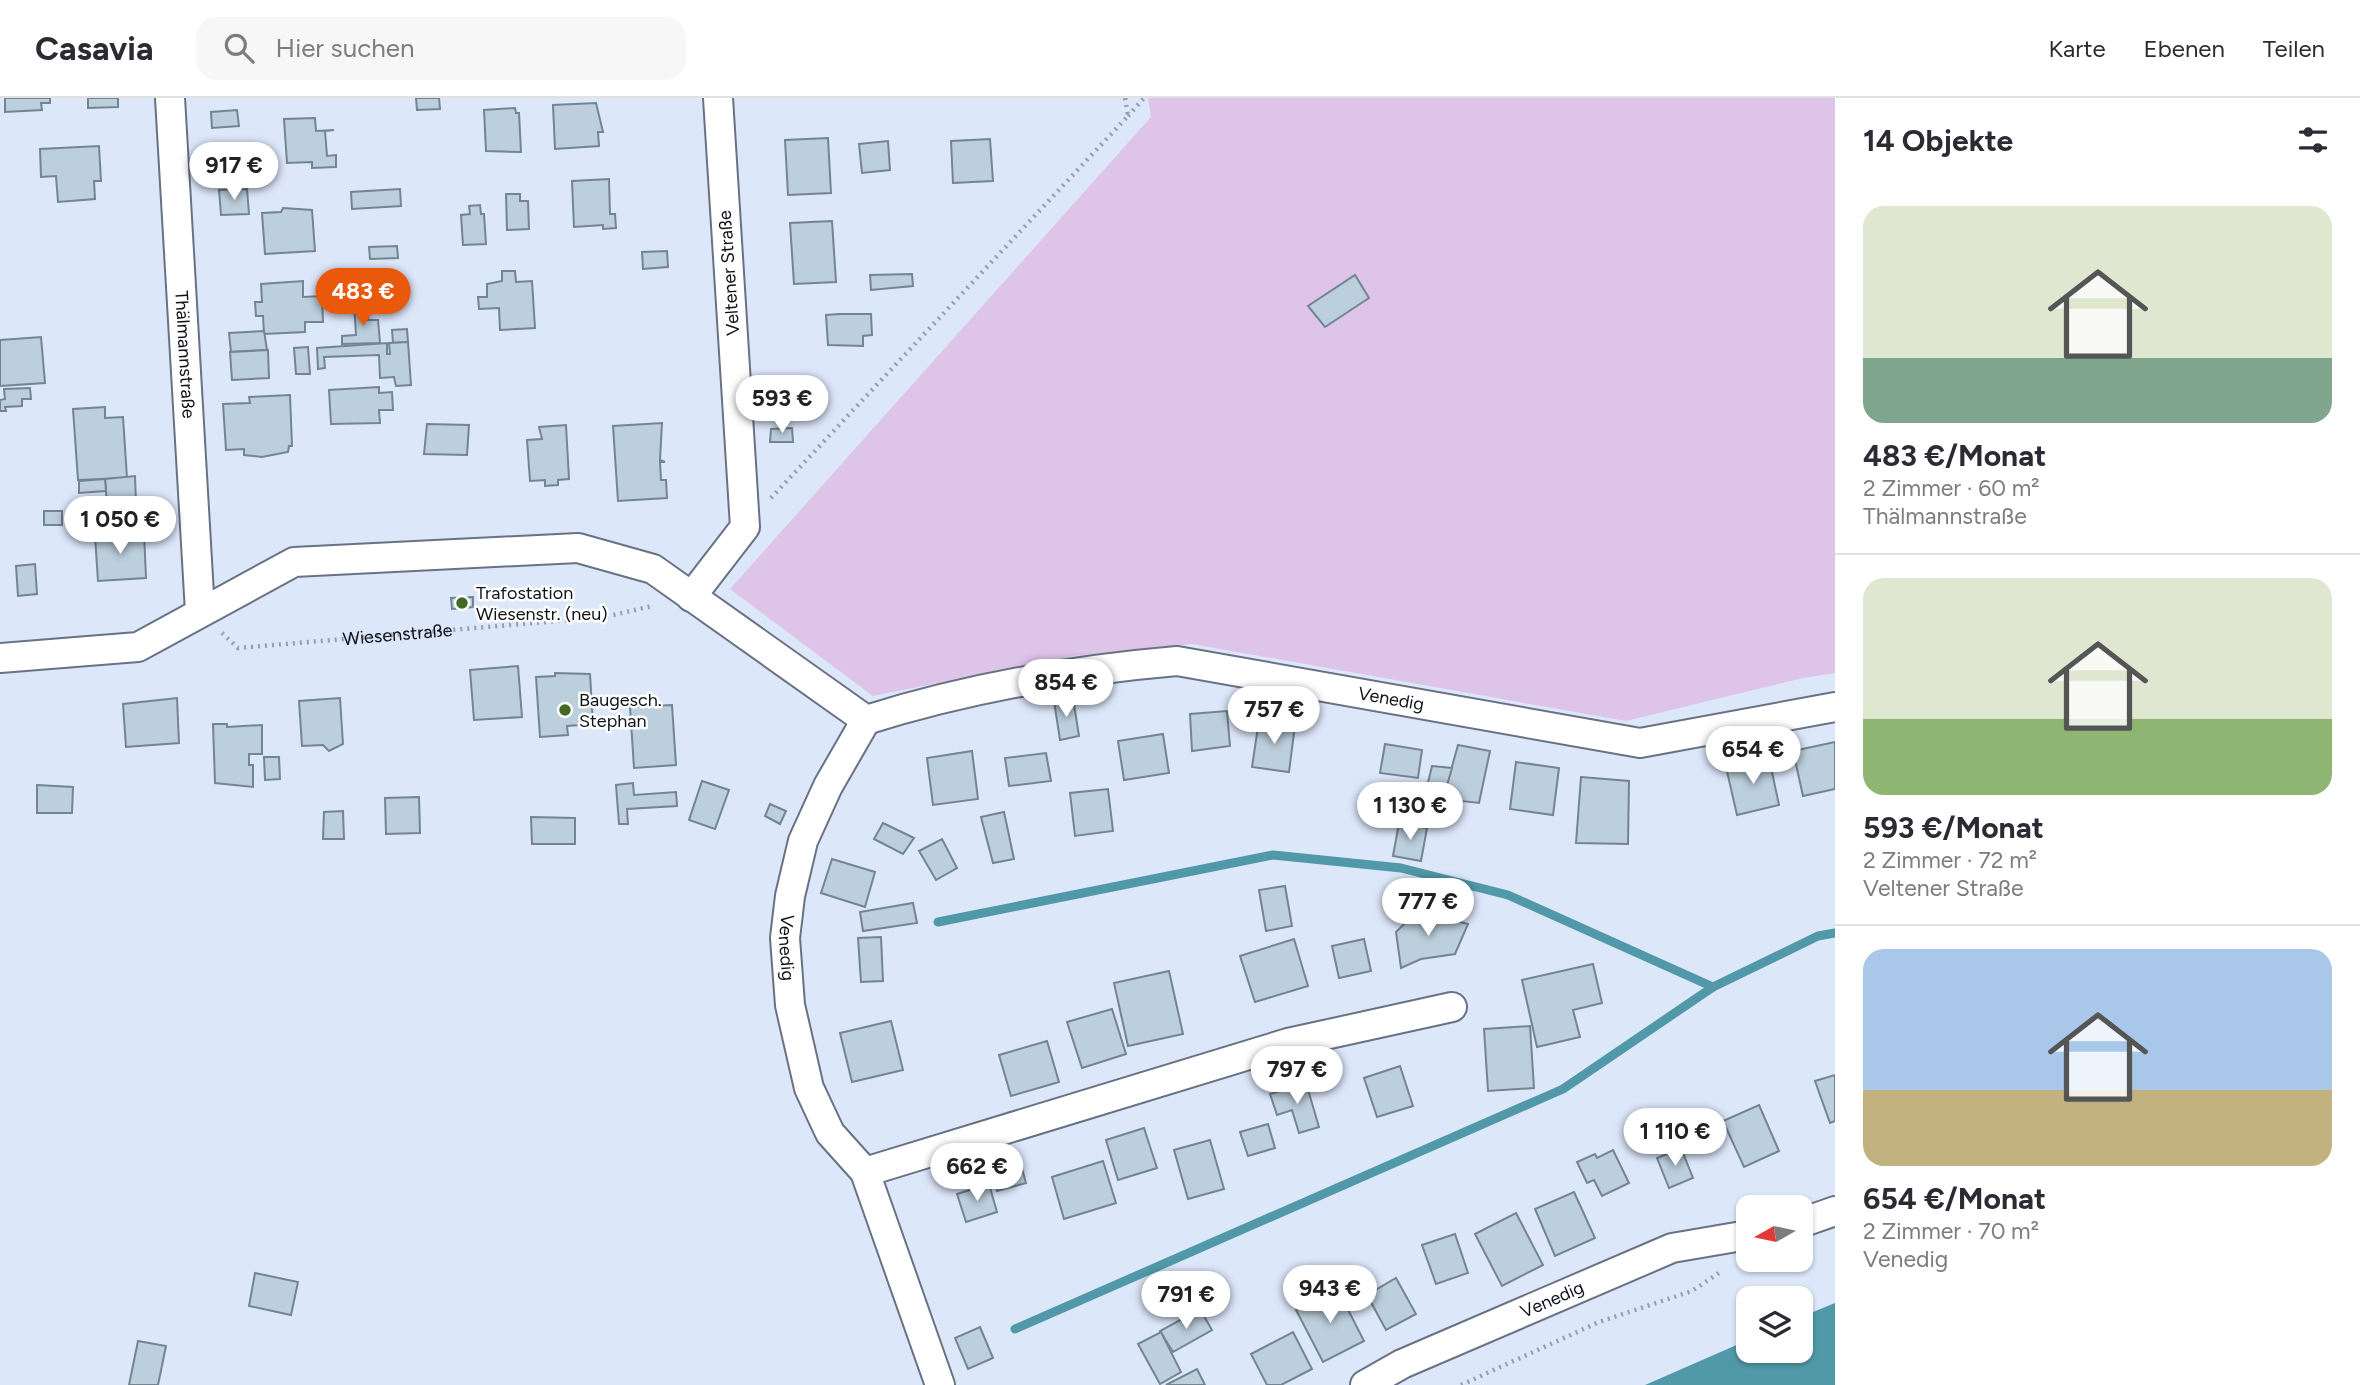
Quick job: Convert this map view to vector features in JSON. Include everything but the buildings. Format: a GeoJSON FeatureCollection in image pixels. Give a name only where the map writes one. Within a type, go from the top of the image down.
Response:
{"type":"FeatureCollection","features":[{"type":"Feature","properties":{"kind":"street","name":"Thälmannstraße"},"geometry":{"type":"LineString","coordinates":[[170,98],[200,612]]}},
{"type":"Feature","properties":{"kind":"street","name":"Veltener Straße"},"geometry":{"type":"LineString","coordinates":[[718,98],[745,527]]}},
{"type":"Feature","properties":{"kind":"street"},"geometry":{"type":"LineString","coordinates":[[691,597],[745,527]]}},
{"type":"Feature","properties":{"kind":"street"},"geometry":{"type":"LineString","coordinates":[[0,658],[138,647],[294,562],[578,548],[653,569],[866,720]]}},
{"type":"Feature","properties":{"kind":"street","name":"Venedig"},"geometry":{"type":"LineString","coordinates":[[940,1385],[865,1172],[830,1133],[809,1088],[790,1005],[785,939],[790,896],[803,841],[828,786],[866,720],[924,702],[1018,682],[1100,668],[1177,661],[1640,743],[1835,707]]}},
{"type":"Feature","properties":{"kind":"street"},"geometry":{"type":"LineString","coordinates":[[865,1172],[1288,1044],[1452,1007]]}},
{"type":"Feature","properties":{"kind":"street"},"geometry":{"type":"LineString","coordinates":[[1813,1219],[1835,1211]]}},
{"type":"Feature","properties":{"kind":"street","name":"Venedig"},"geometry":{"type":"LineString","coordinates":[[1365,1385],[1402,1364],[1672,1248],[1736,1237]]}},
{"type":"Feature","properties":{"kind":"path"},"geometry":{"type":"LineString","coordinates":[[1125,98],[1128,116]]}},
{"type":"Feature","properties":{"kind":"path"},"geometry":{"type":"LineString","coordinates":[[745,527],[1144,98]]}},
{"type":"Feature","properties":{"kind":"path","name":"Wiesenstraße"},"geometry":{"type":"LineString","coordinates":[[200,612],[238,648],[605,617],[691,597]]}},
{"type":"Feature","properties":{"kind":"path"},"geometry":{"type":"LineString","coordinates":[[1461,1385],[1599,1322],[1692,1291],[1726,1268]]}},
{"type":"Feature","properties":{"kind":"shaded area"},"geometry":{"type":"Polygon","coordinates":[[[1148,98],[1835,98],[1835,673],[1803,678],[1626,721],[1192,644],[1073,656],[873,696],[730,589],[1151,117],[1148,98]]]}},
{"type":"Feature","properties":{"kind":"water"},"geometry":{"type":"Polygon","coordinates":[[[1835,1303],[1835,1385],[1645,1385],[1736,1345],[1736,1363],[1813,1363],[1813,1312],[1835,1303]]]}},
{"type":"Feature","properties":{"kind":"waterway"},"geometry":{"type":"LineString","coordinates":[[938,922],[1273,855],[1401,868],[1508,895],[1713,987]]}},
{"type":"Feature","properties":{"kind":"waterway"},"geometry":{"type":"LineString","coordinates":[[1015,1329],[1563,1089],[1713,987],[1818,936],[1835,933]]}},
{"type":"Feature","properties":{"kind":"place","name":"Trafostation Wiesenstr. (neu)"},"geometry":{"type":"Point","coordinates":[462,603]}},
{"type":"Feature","properties":{"kind":"place","name":"Baugesch. Stephan"},"geometry":{"type":"Point","coordinates":[565,710]}}]}
